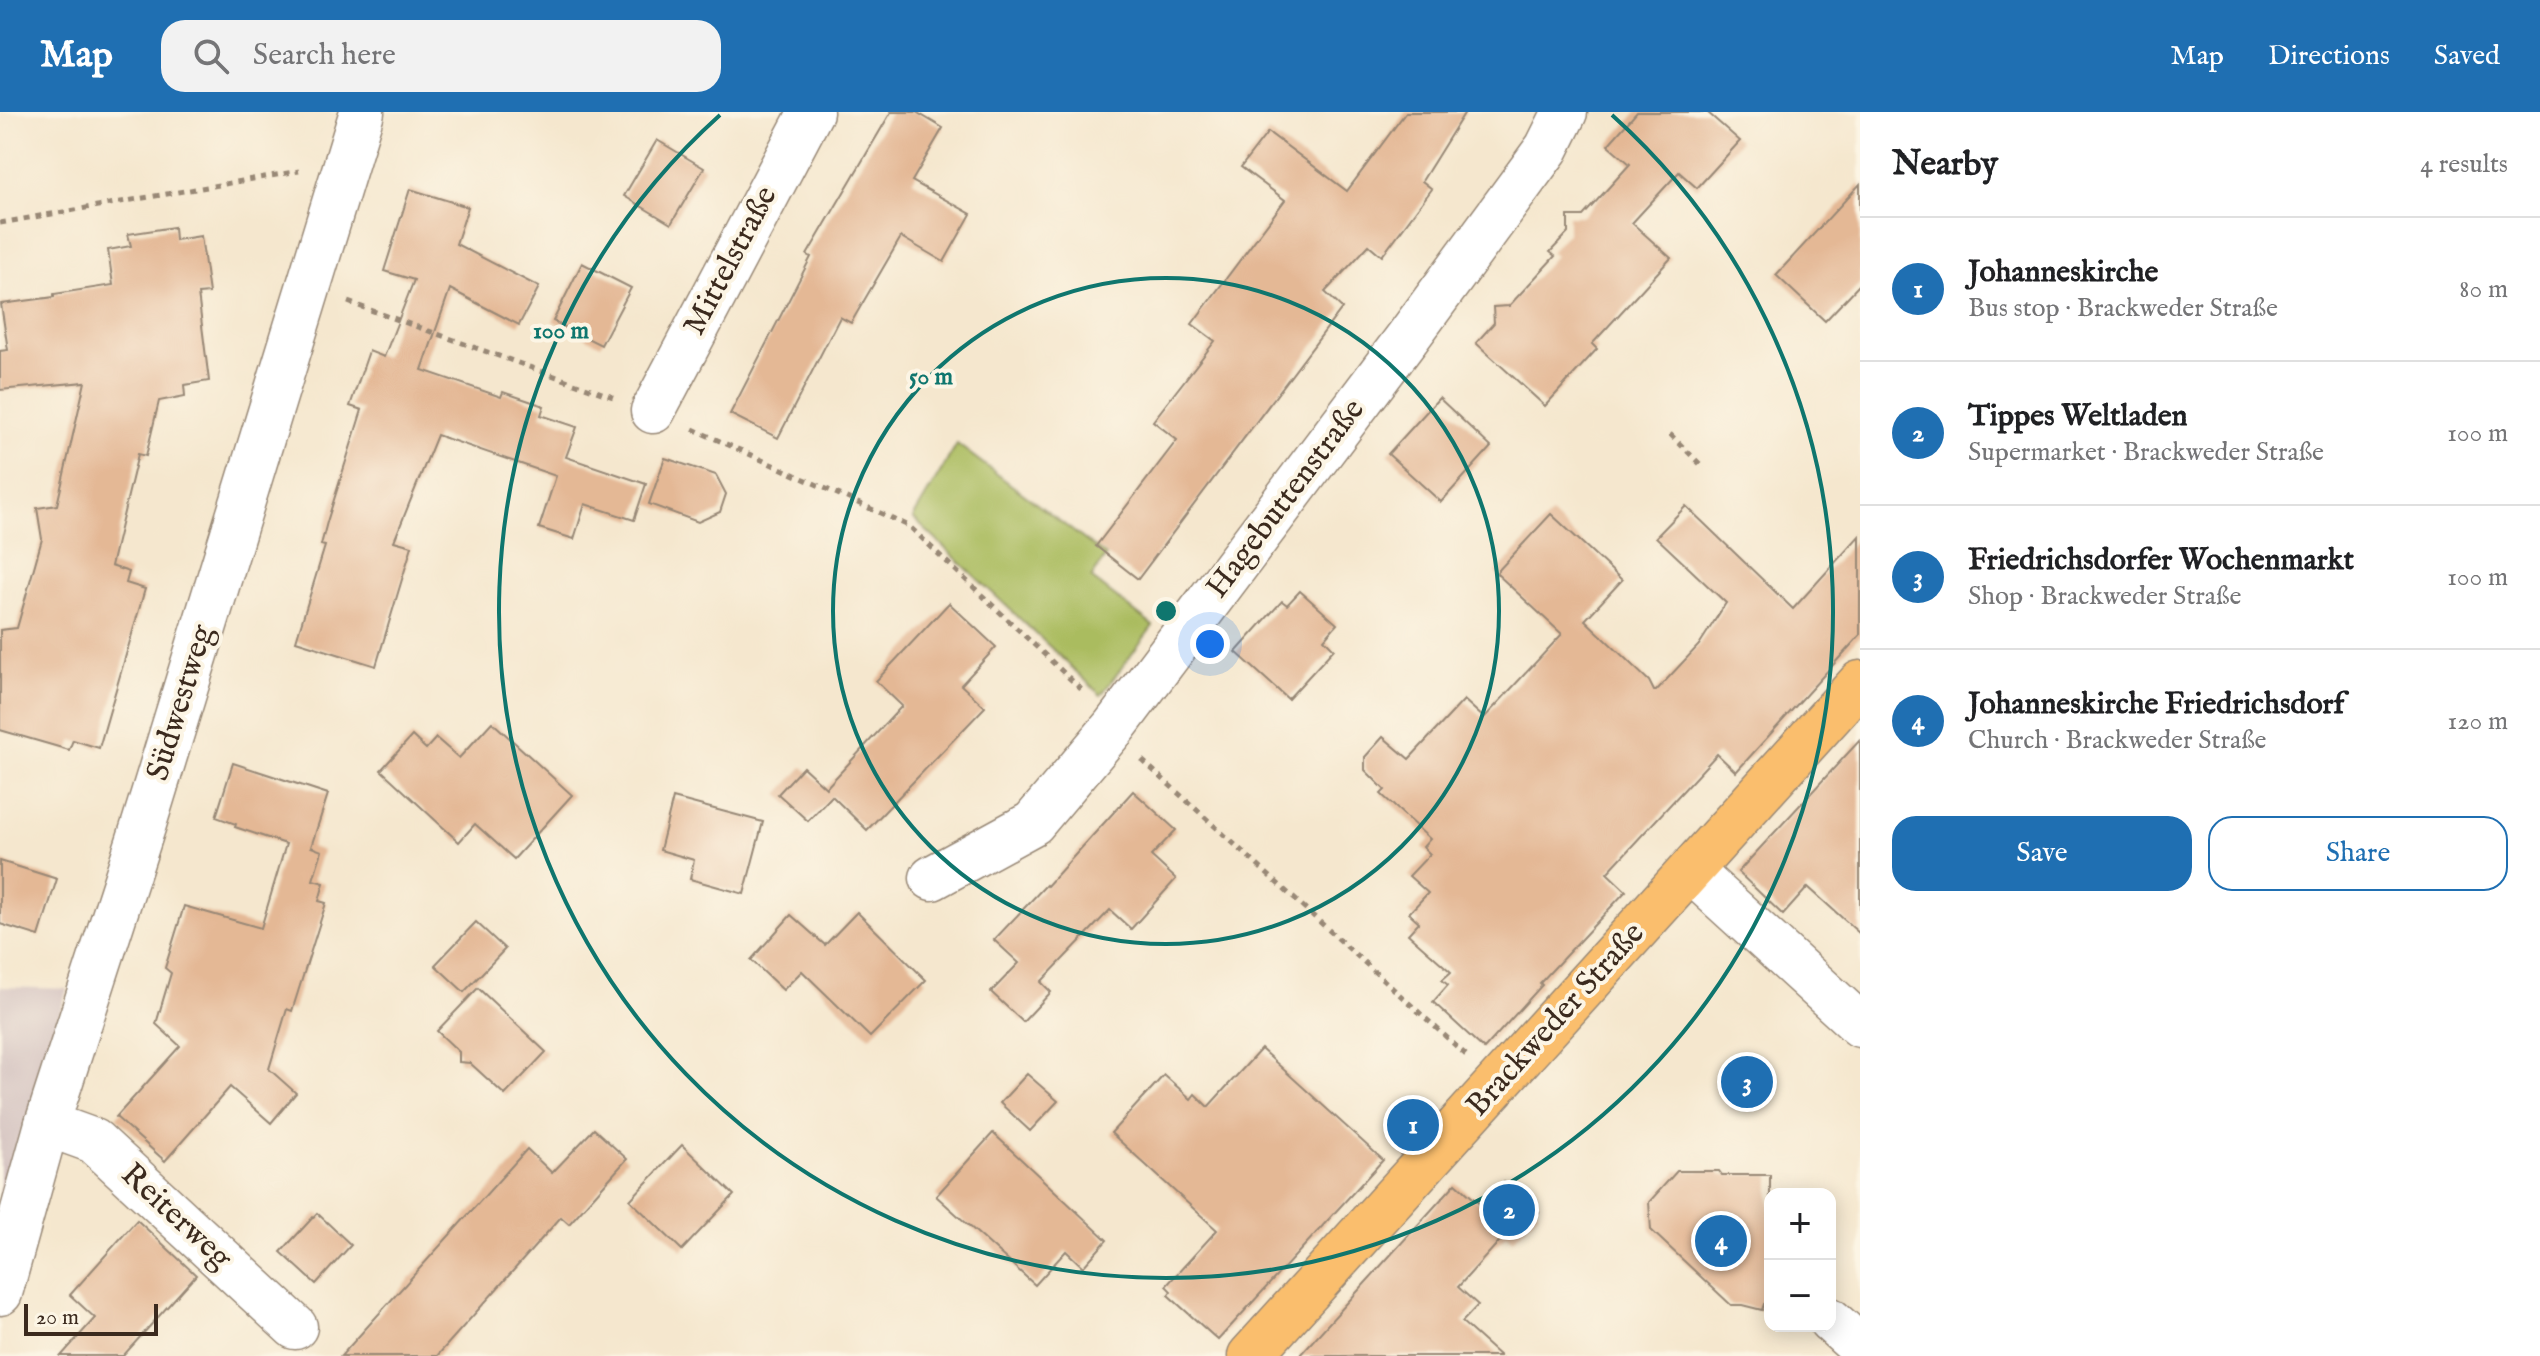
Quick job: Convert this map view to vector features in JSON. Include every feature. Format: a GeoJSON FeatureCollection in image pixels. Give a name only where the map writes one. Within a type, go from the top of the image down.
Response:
{"type":"FeatureCollection","features":[{"type":"Feature","properties":{"kind":"main road","name":"Brackweder Straße"},"geometry":{"type":"LineString","coordinates":[[1250,1356],[1860,683]]}},
{"type":"Feature","properties":{"kind":"street","name":"Südwestweg"},"geometry":{"type":"LineString","coordinates":[[0,1293],[47,1124],[144,824],[362,112]]}},
{"type":"Feature","properties":{"kind":"street","name":"Mittelstraße"},"geometry":{"type":"LineString","coordinates":[[653,411],[811,112]]}},
{"type":"Feature","properties":{"kind":"street","name":"Hagebuttenstraße"},"geometry":{"type":"LineString","coordinates":[[932,878],[983,853],[1033,823],[1114,727],[1529,173],[1547,148],[1565,112]]}},
{"type":"Feature","properties":{"kind":"street"},"geometry":{"type":"LineString","coordinates":[[1691,871],[1860,1025]]}},
{"type":"Feature","properties":{"kind":"street","name":"Reiterweg"},"geometry":{"type":"LineString","coordinates":[[47,1124],[94,1141],[295,1327]]}},
{"type":"Feature","properties":{"kind":"street"},"geometry":{"type":"LineString","coordinates":[[1836,1325],[1860,1347]]}},
{"type":"Feature","properties":{"kind":"path"},"geometry":{"type":"LineString","coordinates":[[0,223],[319,168],[343,173]]}},
{"type":"Feature","properties":{"kind":"path"},"geometry":{"type":"LineString","coordinates":[[309,289],[653,411],[909,526],[1095,702],[1130,749],[1497,1084]]}},
{"type":"Feature","properties":{"kind":"path"},"geometry":{"type":"LineString","coordinates":[[1670,434],[1700,464]]}},
{"type":"Feature","properties":{"kind":"shaded area"},"geometry":{"type":"Polygon","coordinates":[[[0,987],[67,989],[0,1222],[0,987]]]}},
{"type":"Feature","properties":{"kind":"green space"},"geometry":{"type":"Polygon","coordinates":[[[957,444],[1106,556],[1091,578],[1153,626],[1101,695],[913,518],[957,444]]]}},
{"type":"Feature","properties":{"kind":"building"},"geometry":{"type":"Polygon","coordinates":[[[891,112],[916,112],[943,128],[912,181],[971,214],[944,262],[901,237],[851,323],[840,317],[778,438],[730,414],[811,257],[807,255],[891,112]]]}},
{"type":"Feature","properties":{"kind":"building"},"geometry":{"type":"Polygon","coordinates":[[[1406,112],[1465,112],[1422,181],[1432,189],[1382,256],[1369,245],[1325,292],[1342,308],[1138,579],[1096,546],[1177,440],[1153,421],[1215,341],[1192,324],[1285,200],[1241,167],[1268,132],[1347,191],[1406,112]]]}},
{"type":"Feature","properties":{"kind":"building"},"geometry":{"type":"Polygon","coordinates":[[[1637,112],[1707,112],[1740,141],[1697,188],[1679,172],[1632,223],[1671,258],[1592,344],[1597,349],[1545,406],[1476,343],[1494,323],[1493,307],[1509,306],[1555,256],[1550,252],[1568,233],[1568,216],[1583,216],[1630,164],[1608,145],[1637,112]]]}},
{"type":"Feature","properties":{"kind":"building"},"geometry":{"type":"Polygon","coordinates":[[[657,140],[704,168],[671,224],[624,196],[657,140]]]}},
{"type":"Feature","properties":{"kind":"building"},"geometry":{"type":"Polygon","coordinates":[[[1860,184],[1860,284],[1825,321],[1776,275],[1860,184]]]}},
{"type":"Feature","properties":{"kind":"building"},"geometry":{"type":"Polygon","coordinates":[[[410,189],[468,207],[456,244],[539,287],[519,325],[450,289],[422,370],[501,397],[503,392],[544,406],[541,415],[577,427],[566,457],[646,484],[634,520],[585,504],[574,539],[539,528],[556,476],[437,435],[394,541],[412,546],[376,666],[296,641],[325,546],[321,545],[327,522],[362,410],[350,406],[369,351],[384,357],[414,280],[384,271],[410,189]]]}},
{"type":"Feature","properties":{"kind":"building"},"geometry":{"type":"Polygon","coordinates":[[[174,227],[175,240],[201,236],[209,293],[198,294],[209,381],[184,385],[185,396],[159,401],[146,456],[138,454],[111,566],[129,572],[126,583],[145,589],[99,748],[73,740],[69,750],[0,730],[0,630],[17,628],[42,539],[37,508],[57,505],[85,382],[0,390],[0,351],[8,350],[1,304],[113,285],[108,250],[131,246],[128,234],[174,227]]]}},
{"type":"Feature","properties":{"kind":"building"},"geometry":{"type":"Polygon","coordinates":[[[582,263],[631,288],[601,345],[553,321],[582,263]]]}},
{"type":"Feature","properties":{"kind":"building"},"geometry":{"type":"Polygon","coordinates":[[[1439,398],[1491,447],[1441,502],[1388,454],[1439,398]]]}},
{"type":"Feature","properties":{"kind":"building"},"geometry":{"type":"Polygon","coordinates":[[[665,458],[716,475],[726,494],[720,512],[698,522],[649,504],[665,458]]]}},
{"type":"Feature","properties":{"kind":"building"},"geometry":{"type":"Polygon","coordinates":[[[1686,506],[1793,609],[1860,535],[1860,635],[1736,772],[1717,754],[1607,873],[1626,891],[1540,983],[1542,985],[1484,1049],[1433,1002],[1448,985],[1442,980],[1451,972],[1408,934],[1419,922],[1409,913],[1428,893],[1409,876],[1430,854],[1423,847],[1430,839],[1381,794],[1385,790],[1365,770],[1365,757],[1383,737],[1409,759],[1464,700],[1484,718],[1562,634],[1496,573],[1551,514],[1622,580],[1585,620],[1656,691],[1699,645],[1726,603],[1656,537],[1686,506]]]}},
{"type":"Feature","properties":{"kind":"building"},"geometry":{"type":"Polygon","coordinates":[[[1300,591],[1337,624],[1324,639],[1334,649],[1288,699],[1236,652],[1282,601],[1287,605],[1300,591]]]}},
{"type":"Feature","properties":{"kind":"building"},"geometry":{"type":"Polygon","coordinates":[[[949,603],[996,647],[961,685],[985,707],[867,830],[832,796],[808,821],[778,794],[803,767],[826,788],[902,706],[876,681],[949,603]]]}},
{"type":"Feature","properties":{"kind":"building"},"geometry":{"type":"Polygon","coordinates":[[[492,722],[572,795],[514,859],[475,824],[459,842],[381,770],[412,736],[426,749],[436,738],[459,758],[492,722]]]}},
{"type":"Feature","properties":{"kind":"building"},"geometry":{"type":"Polygon","coordinates":[[[1860,740],[1860,934],[1808,887],[1783,915],[1738,872],[1860,740]]]}},
{"type":"Feature","properties":{"kind":"building"},"geometry":{"type":"Polygon","coordinates":[[[233,763],[328,794],[311,847],[322,851],[313,880],[324,883],[319,901],[326,903],[292,1011],[287,1009],[269,1069],[296,1093],[271,1123],[230,1087],[165,1161],[116,1117],[180,1046],[156,1024],[171,973],[165,968],[184,906],[261,928],[286,844],[235,827],[236,824],[216,817],[233,763]]]}},
{"type":"Feature","properties":{"kind":"building"},"geometry":{"type":"Polygon","coordinates":[[[1133,791],[1176,830],[1151,856],[1176,879],[1131,929],[1110,910],[1041,982],[1051,992],[1023,1022],[991,992],[1019,963],[994,940],[1133,791]]]}},
{"type":"Feature","properties":{"kind":"building"},"geometry":{"type":"Polygon","coordinates":[[[673,798],[763,822],[744,894],[690,879],[694,860],[660,850],[673,798]]]}},
{"type":"Feature","properties":{"kind":"building"},"geometry":{"type":"Polygon","coordinates":[[[0,861],[57,879],[39,936],[0,924],[0,861]]]}},
{"type":"Feature","properties":{"kind":"building"},"geometry":{"type":"Polygon","coordinates":[[[857,912],[926,980],[870,1037],[802,971],[783,990],[751,960],[791,915],[825,945],[857,912]]]}},
{"type":"Feature","properties":{"kind":"building"},"geometry":{"type":"Polygon","coordinates":[[[476,922],[505,949],[464,992],[435,965],[476,922]]]}},
{"type":"Feature","properties":{"kind":"building"},"geometry":{"type":"Polygon","coordinates":[[[478,988],[546,1052],[505,1095],[470,1063],[459,1062],[459,1052],[437,1031],[478,988]]]}},
{"type":"Feature","properties":{"kind":"building"},"geometry":{"type":"Polygon","coordinates":[[[1261,1049],[1383,1160],[1218,1340],[1168,1295],[1171,1291],[1166,1286],[1217,1230],[1111,1133],[1164,1075],[1191,1099],[1195,1094],[1208,1107],[1261,1049]]]}},
{"type":"Feature","properties":{"kind":"building"},"geometry":{"type":"Polygon","coordinates":[[[1027,1074],[1058,1101],[1030,1131],[1000,1103],[1027,1074]]]}},
{"type":"Feature","properties":{"kind":"building"},"geometry":{"type":"Polygon","coordinates":[[[594,1129],[627,1159],[569,1224],[561,1217],[437,1356],[341,1356],[527,1149],[552,1173],[594,1129]]]}},
{"type":"Feature","properties":{"kind":"building"},"geometry":{"type":"Polygon","coordinates":[[[993,1133],[1107,1240],[1083,1267],[1066,1251],[1035,1285],[936,1196],[993,1133]]]}},
{"type":"Feature","properties":{"kind":"building"},"geometry":{"type":"Polygon","coordinates":[[[682,1145],[734,1195],[682,1250],[630,1200],[682,1145]]]}},
{"type":"Feature","properties":{"kind":"building"},"geometry":{"type":"Polygon","coordinates":[[[1677,1171],[1770,1175],[1770,1188],[1764,1188],[1762,1310],[1731,1305],[1651,1230],[1649,1202],[1677,1171]]]}},
{"type":"Feature","properties":{"kind":"building"},"geometry":{"type":"Polygon","coordinates":[[[1504,1182],[1539,1212],[1513,1240],[1506,1234],[1458,1287],[1478,1305],[1462,1322],[1500,1356],[1299,1356],[1456,1183],[1482,1206],[1504,1182]]]}},
{"type":"Feature","properties":{"kind":"building"},"geometry":{"type":"Polygon","coordinates":[[[317,1213],[351,1245],[316,1284],[281,1252],[317,1213]]]}},
{"type":"Feature","properties":{"kind":"building"},"geometry":{"type":"Polygon","coordinates":[[[137,1220],[196,1275],[123,1356],[61,1356],[95,1318],[70,1295],[137,1220]]]}},
{"type":"Feature","properties":{"kind":"place","name":"Friedrichsdorfer Wochenmarkt"},"geometry":{"type":"Point","coordinates":[1747,1082]}},
{"type":"Feature","properties":{"kind":"place","name":"Johanneskirche"},"geometry":{"type":"Point","coordinates":[1413,1125]}},
{"type":"Feature","properties":{"kind":"place","name":"Tippes Weltladen"},"geometry":{"type":"Point","coordinates":[1509,1210]}},
{"type":"Feature","properties":{"kind":"place","name":"Johanneskirche Friedrichsdorf"},"geometry":{"type":"Point","coordinates":[1721,1241]}}]}
